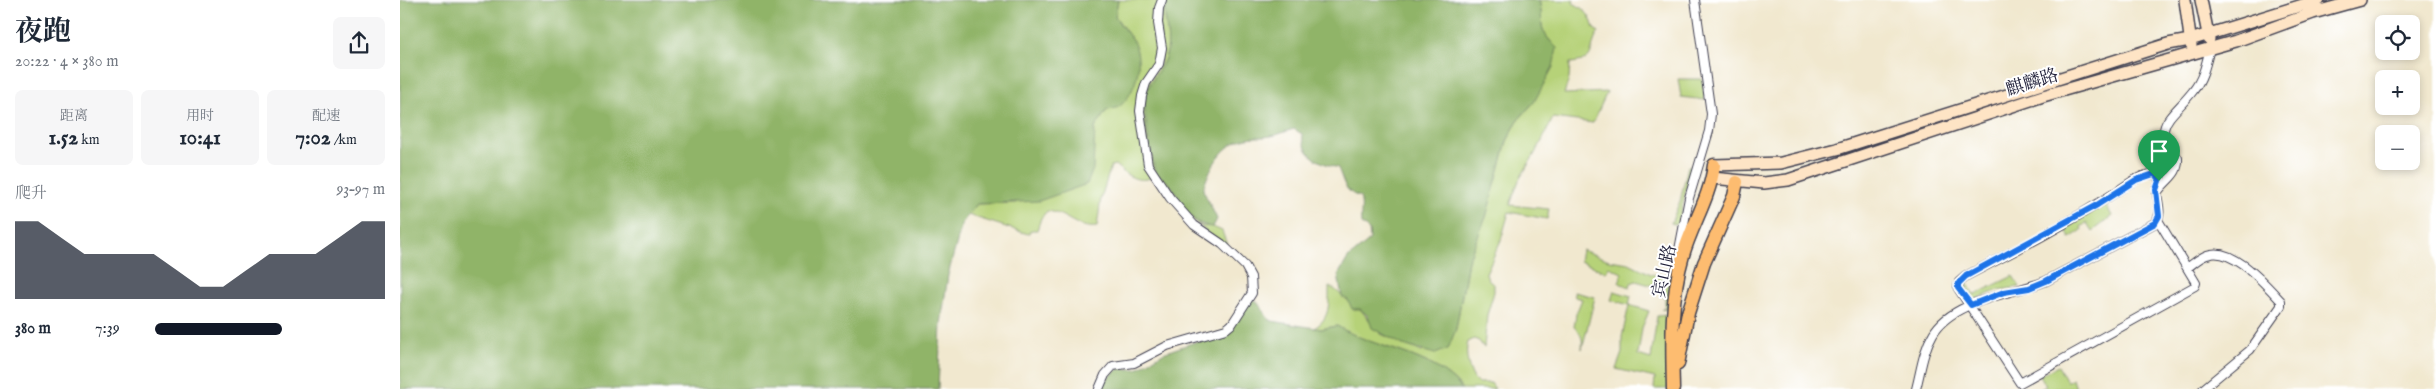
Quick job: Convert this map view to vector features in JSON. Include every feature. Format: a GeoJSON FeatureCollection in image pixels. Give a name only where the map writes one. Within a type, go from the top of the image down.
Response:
{"type":"FeatureCollection","features":[{"type":"Feature","properties":{"kind":"main road"},"geometry":{"type":"LineString","coordinates":[[2185,0],[2192,52]]}},
{"type":"Feature","properties":{"kind":"main road"},"geometry":{"type":"LineString","coordinates":[[2201,0],[2210,48]]}},
{"type":"Feature","properties":{"kind":"main road","name":"麒麟路"},"geometry":{"type":"LineString","coordinates":[[1714,165],[1780,162],[1838,149],[2168,44],[2190,40],[2319,0]]}},
{"type":"Feature","properties":{"kind":"main road","name":"麒麟路"},"geometry":{"type":"LineString","coordinates":[[1712,178],[1737,182],[1764,183],[1788,180],[2034,99],[2210,48],[2360,0]]}},
{"type":"Feature","properties":{"kind":"main road","name":"宾山路"},"geometry":{"type":"LineString","coordinates":[[1673,389],[1672,319],[1679,269],[1687,243],[1708,194],[1714,165]]}},
{"type":"Feature","properties":{"kind":"main road","name":"宾山路"},"geometry":{"type":"LineString","coordinates":[[1677,389],[1679,354],[1691,304],[1711,245],[1734,196],[1737,182]]}},
{"type":"Feature","properties":{"kind":"street"},"geometry":{"type":"LineString","coordinates":[[1099,389],[1105,375],[1113,366],[1134,362],[1167,346],[1226,329],[1232,324],[1252,293],[1251,277],[1245,266],[1222,244],[1194,225],[1170,198],[1148,165],[1140,111],[1146,83],[1159,64],[1162,48],[1158,23],[1159,8],[1162,0]]}},
{"type":"Feature","properties":{"kind":"street"},"geometry":{"type":"LineString","coordinates":[[1679,269],[1678,256],[1682,230],[1709,131],[1711,114],[1695,0]]}},
{"type":"Feature","properties":{"kind":"street"},"geometry":{"type":"LineString","coordinates":[[2156,193],[2175,175],[2178,166],[2178,158],[2164,142],[2163,133],[2166,124],[2202,78],[2210,48]]}},
{"type":"Feature","properties":{"kind":"street"},"geometry":{"type":"LineString","coordinates":[[2150,174],[2158,175],[2160,178],[2156,193],[2160,207],[2158,220],[2196,283],[2194,287],[2020,383],[1958,285],[1966,276],[2097,205],[2136,180],[2150,174]]}},
{"type":"Feature","properties":{"kind":"street"},"geometry":{"type":"LineString","coordinates":[[1916,389],[1926,349],[1934,331],[1949,316],[2004,292],[2029,288],[2046,281],[2132,236],[2158,220]]}},
{"type":"Feature","properties":{"kind":"street"},"geometry":{"type":"LineString","coordinates":[[2187,268],[2207,254],[2224,256],[2252,271],[2281,301],[2281,306],[2254,346],[2203,389]]}},
{"type":"Feature","properties":{"kind":"green space"},"geometry":{"type":"Polygon","coordinates":[[[400,0],[1118,0],[1115,16],[1133,41],[1138,57],[1138,66],[1131,93],[1119,107],[1106,111],[1095,128],[1093,169],[1087,184],[1039,201],[977,204],[962,223],[948,275],[941,324],[938,389],[400,389],[400,0]]]}},
{"type":"Feature","properties":{"kind":"green space"},"geometry":{"type":"Polygon","coordinates":[[[1118,0],[1160,0],[1160,37],[1157,62],[1140,96],[1153,177],[1137,179],[1123,172],[1115,165],[1111,166],[1101,198],[1097,227],[1083,226],[1054,212],[1047,211],[1041,218],[1037,230],[1031,230],[1028,234],[968,215],[977,204],[1016,203],[1095,128],[1106,111],[1133,41],[1115,16],[1118,0]]]}},
{"type":"Feature","properties":{"kind":"green space"},"geometry":{"type":"Polygon","coordinates":[[[1164,0],[1168,0],[1165,2],[1165,8],[1168,45],[1158,76],[1151,113],[1150,140],[1153,165],[1157,175],[1165,178],[1179,201],[1201,226],[1213,227],[1222,231],[1227,245],[1210,235],[1184,212],[1150,166],[1142,111],[1148,84],[1160,64],[1160,23],[1164,0]]]}},
{"type":"Feature","properties":{"kind":"green space"},"geometry":{"type":"Polygon","coordinates":[[[1168,0],[1539,0],[1543,30],[1557,48],[1553,67],[1534,102],[1518,120],[1507,141],[1486,217],[1468,261],[1456,329],[1448,349],[1435,354],[1403,345],[1372,328],[1368,316],[1360,309],[1352,309],[1348,300],[1342,297],[1338,275],[1348,258],[1370,240],[1369,230],[1361,224],[1360,197],[1348,189],[1343,182],[1338,168],[1319,161],[1309,153],[1302,134],[1294,129],[1265,137],[1250,137],[1238,141],[1218,158],[1209,173],[1203,190],[1217,219],[1213,227],[1202,224],[1194,219],[1187,212],[1172,187],[1157,175],[1148,137],[1145,99],[1149,87],[1163,64],[1167,51],[1165,2],[1168,0]]]}},
{"type":"Feature","properties":{"kind":"green space"},"geometry":{"type":"Polygon","coordinates":[[[1539,0],[1574,0],[1573,3],[1587,13],[1594,29],[1599,32],[1589,57],[1579,62],[1570,63],[1569,79],[1564,94],[1607,92],[1593,123],[1553,118],[1540,145],[1519,180],[1510,205],[1549,209],[1547,219],[1509,212],[1501,240],[1486,273],[1488,279],[1494,284],[1494,292],[1487,315],[1484,348],[1479,341],[1474,339],[1468,342],[1467,358],[1477,383],[1491,383],[1495,389],[1462,389],[1450,377],[1420,359],[1369,341],[1337,326],[1321,329],[1314,328],[1326,316],[1329,287],[1360,309],[1381,334],[1422,352],[1456,329],[1468,261],[1486,217],[1507,141],[1518,120],[1534,102],[1557,48],[1543,30],[1539,0]]]}},
{"type":"Feature","properties":{"kind":"green space"},"geometry":{"type":"Polygon","coordinates":[[[1678,79],[1702,79],[1705,100],[1681,97],[1678,79]]]}},
{"type":"Feature","properties":{"kind":"green space"},"geometry":{"type":"Polygon","coordinates":[[[1688,166],[1692,166],[1678,225],[1671,223],[1680,201],[1688,166]]]}},
{"type":"Feature","properties":{"kind":"green space"},"geometry":{"type":"Polygon","coordinates":[[[2105,203],[2112,216],[2092,231],[2087,223],[2081,227],[2082,230],[2070,238],[2064,226],[2105,203]]]}},
{"type":"Feature","properties":{"kind":"green space"},"geometry":{"type":"Polygon","coordinates":[[[1582,250],[1609,260],[1629,263],[1651,274],[1670,278],[1668,310],[1662,309],[1665,309],[1664,289],[1636,281],[1631,283],[1630,287],[1619,283],[1622,273],[1609,267],[1606,272],[1580,261],[1582,250]]]}},
{"type":"Feature","properties":{"kind":"green space"},"geometry":{"type":"Polygon","coordinates":[[[2013,276],[2020,287],[1999,290],[1971,301],[1960,285],[1965,279],[1974,295],[2013,276]]]}},
{"type":"Feature","properties":{"kind":"green space"},"geometry":{"type":"Polygon","coordinates":[[[1614,291],[1631,296],[1629,305],[1611,300],[1614,291]]]}},
{"type":"Feature","properties":{"kind":"green space"},"geometry":{"type":"Polygon","coordinates":[[[1574,292],[1595,297],[1582,349],[1581,337],[1574,327],[1576,314],[1582,299],[1575,297],[1574,292]]]}},
{"type":"Feature","properties":{"kind":"green space"},"geometry":{"type":"Polygon","coordinates":[[[1253,299],[1272,321],[1321,329],[1337,326],[1369,341],[1420,359],[1450,377],[1462,389],[1101,389],[1104,381],[1118,369],[1137,369],[1163,353],[1221,333],[1253,299]]]}},
{"type":"Feature","properties":{"kind":"green space"},"geometry":{"type":"Polygon","coordinates":[[[1629,305],[1649,311],[1642,328],[1638,355],[1651,359],[1657,316],[1668,315],[1670,389],[1654,389],[1655,378],[1616,369],[1622,353],[1622,337],[1629,305]]]}},
{"type":"Feature","properties":{"kind":"green space"},"geometry":{"type":"Polygon","coordinates":[[[2058,366],[2067,382],[2073,379],[2076,389],[2041,389],[2046,386],[2040,375],[2058,366]]]}},
{"type":"Feature","properties":{"kind":"route"},"geometry":{"type":"LineString","coordinates":[[2154,174],[2159,176],[2159,181],[2156,187],[2160,207],[2158,220],[2132,236],[2029,288],[2004,292],[1971,305],[1958,288],[1958,284],[1966,276],[2036,240],[2136,180],[2154,174]]}}]}
